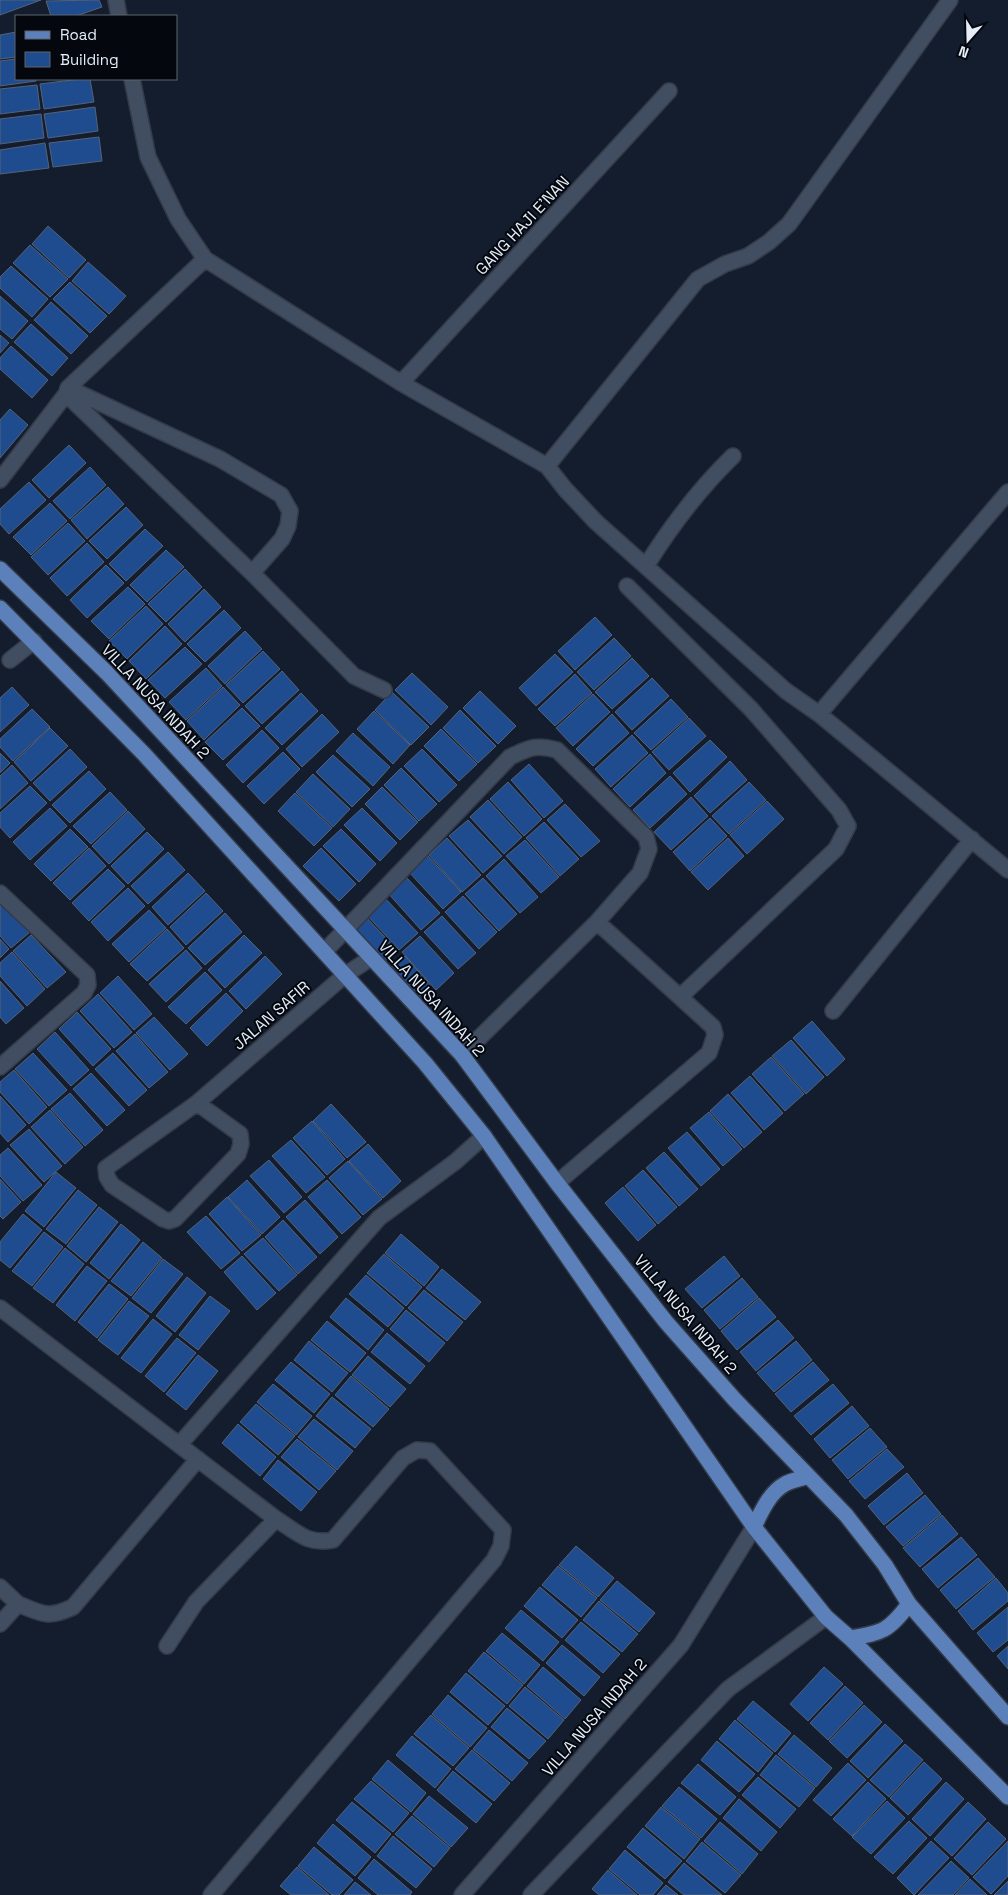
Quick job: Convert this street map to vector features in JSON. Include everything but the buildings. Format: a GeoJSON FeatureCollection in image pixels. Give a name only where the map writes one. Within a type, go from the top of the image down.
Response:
{"type":"FeatureCollection","features":[{"type":"Feature","properties":{"kind":"main road","name":"VILLA NUSA INDAH 2"},"geometry":{"type":"LineString","coordinates":[[0,569],[108,673],[462,1055],[557,1183],[666,1322],[735,1400],[846,1515],[885,1564],[909,1604],[1008,1717]]}},
{"type":"Feature","properties":{"kind":"main road"},"geometry":{"type":"LineString","coordinates":[[0,608],[144,754],[425,1063],[484,1136],[754,1527],[826,1618],[850,1638],[1008,1797]]}},
{"type":"Feature","properties":{"kind":"main road","name":"VILLA NUSA INDAH 2"},"geometry":{"type":"LineString","coordinates":[[754,1527],[761,1510],[784,1484],[808,1476]]}},
{"type":"Feature","properties":{"kind":"main road"},"geometry":{"type":"LineString","coordinates":[[850,1638],[881,1632],[895,1622],[909,1604]]}},
{"type":"Feature","properties":{"kind":"street"},"geometry":{"type":"LineString","coordinates":[[116,0],[119,15]]}},
{"type":"Feature","properties":{"kind":"street"},"geometry":{"type":"LineString","coordinates":[[547,466],[698,279],[725,264],[748,256],[769,242],[789,224],[950,0]]}},
{"type":"Feature","properties":{"kind":"street"},"geometry":{"type":"LineString","coordinates":[[132,80],[148,157],[178,219],[205,258],[401,383],[547,466],[565,489],[596,522],[786,691],[819,714],[1008,870]]}},
{"type":"Feature","properties":{"kind":"street","name":"GANG HAJI E'NAN"},"geometry":{"type":"LineString","coordinates":[[401,383],[669,91]]}},
{"type":"Feature","properties":{"kind":"street"},"geometry":{"type":"LineString","coordinates":[[0,480],[67,391],[205,258]]}},
{"type":"Feature","properties":{"kind":"street"},"geometry":{"type":"LineString","coordinates":[[67,391],[220,459],[281,495],[290,511],[288,526],[282,539],[252,574]]}},
{"type":"Feature","properties":{"kind":"street"},"geometry":{"type":"LineString","coordinates":[[67,391],[354,676],[384,690]]}},
{"type":"Feature","properties":{"kind":"street"},"geometry":{"type":"LineString","coordinates":[[646,566],[675,522],[711,477],[733,456]]}},
{"type":"Feature","properties":{"kind":"street"},"geometry":{"type":"LineString","coordinates":[[819,714],[1008,492]]}},
{"type":"Feature","properties":{"kind":"street"},"geometry":{"type":"LineString","coordinates":[[627,586],[751,708],[839,810],[848,826],[836,849],[680,998]]}},
{"type":"Feature","properties":{"kind":"street"},"geometry":{"type":"LineString","coordinates":[[10,660],[34,641]]}},
{"type":"Feature","properties":{"kind":"street"},"geometry":{"type":"LineString","coordinates":[[325,951],[510,757],[532,746],[544,746],[556,750],[646,836],[648,849],[640,873],[597,922],[462,1055]]}},
{"type":"Feature","properties":{"kind":"street"},"geometry":{"type":"LineString","coordinates":[[833,1011],[972,839]]}},
{"type":"Feature","properties":{"kind":"street"},"geometry":{"type":"LineString","coordinates":[[0,893],[87,975],[88,985],[84,993],[0,1067]]}},
{"type":"Feature","properties":{"kind":"street"},"geometry":{"type":"LineString","coordinates":[[557,1183],[709,1053],[715,1035],[713,1027],[597,922]]}},
{"type":"Feature","properties":{"kind":"street","name":"JALAN SAFIR"},"geometry":{"type":"LineString","coordinates":[[197,1103],[240,1134],[241,1144],[238,1154],[175,1219],[170,1221],[163,1219],[112,1185],[107,1178],[106,1168],[197,1103],[344,975],[371,958]]}},
{"type":"Feature","properties":{"kind":"street"},"geometry":{"type":"LineString","coordinates":[[179,1444],[379,1218],[455,1162],[484,1136]]}},
{"type":"Feature","properties":{"kind":"street"},"geometry":{"type":"LineString","coordinates":[[0,1308],[276,1519],[309,1540],[321,1542],[333,1540],[403,1458],[417,1450],[430,1452],[503,1530],[501,1546],[494,1560],[211,1895]]}},
{"type":"Feature","properties":{"kind":"street"},"geometry":{"type":"LineString","coordinates":[[0,1587],[18,1604],[42,1614],[56,1615],[73,1607],[198,1459]]}},
{"type":"Feature","properties":{"kind":"street"},"geometry":{"type":"LineString","coordinates":[[167,1646],[196,1602],[276,1519]]}},
{"type":"Feature","properties":{"kind":"street","name":"VILLA NUSA INDAH 2"},"geometry":{"type":"LineString","coordinates":[[462,1895],[681,1645],[754,1527]]}},
{"type":"Feature","properties":{"kind":"street"},"geometry":{"type":"LineString","coordinates":[[0,1624],[18,1604]]}},
{"type":"Feature","properties":{"kind":"street"},"geometry":{"type":"LineString","coordinates":[[531,1895],[728,1689],[826,1618]]}}]}
